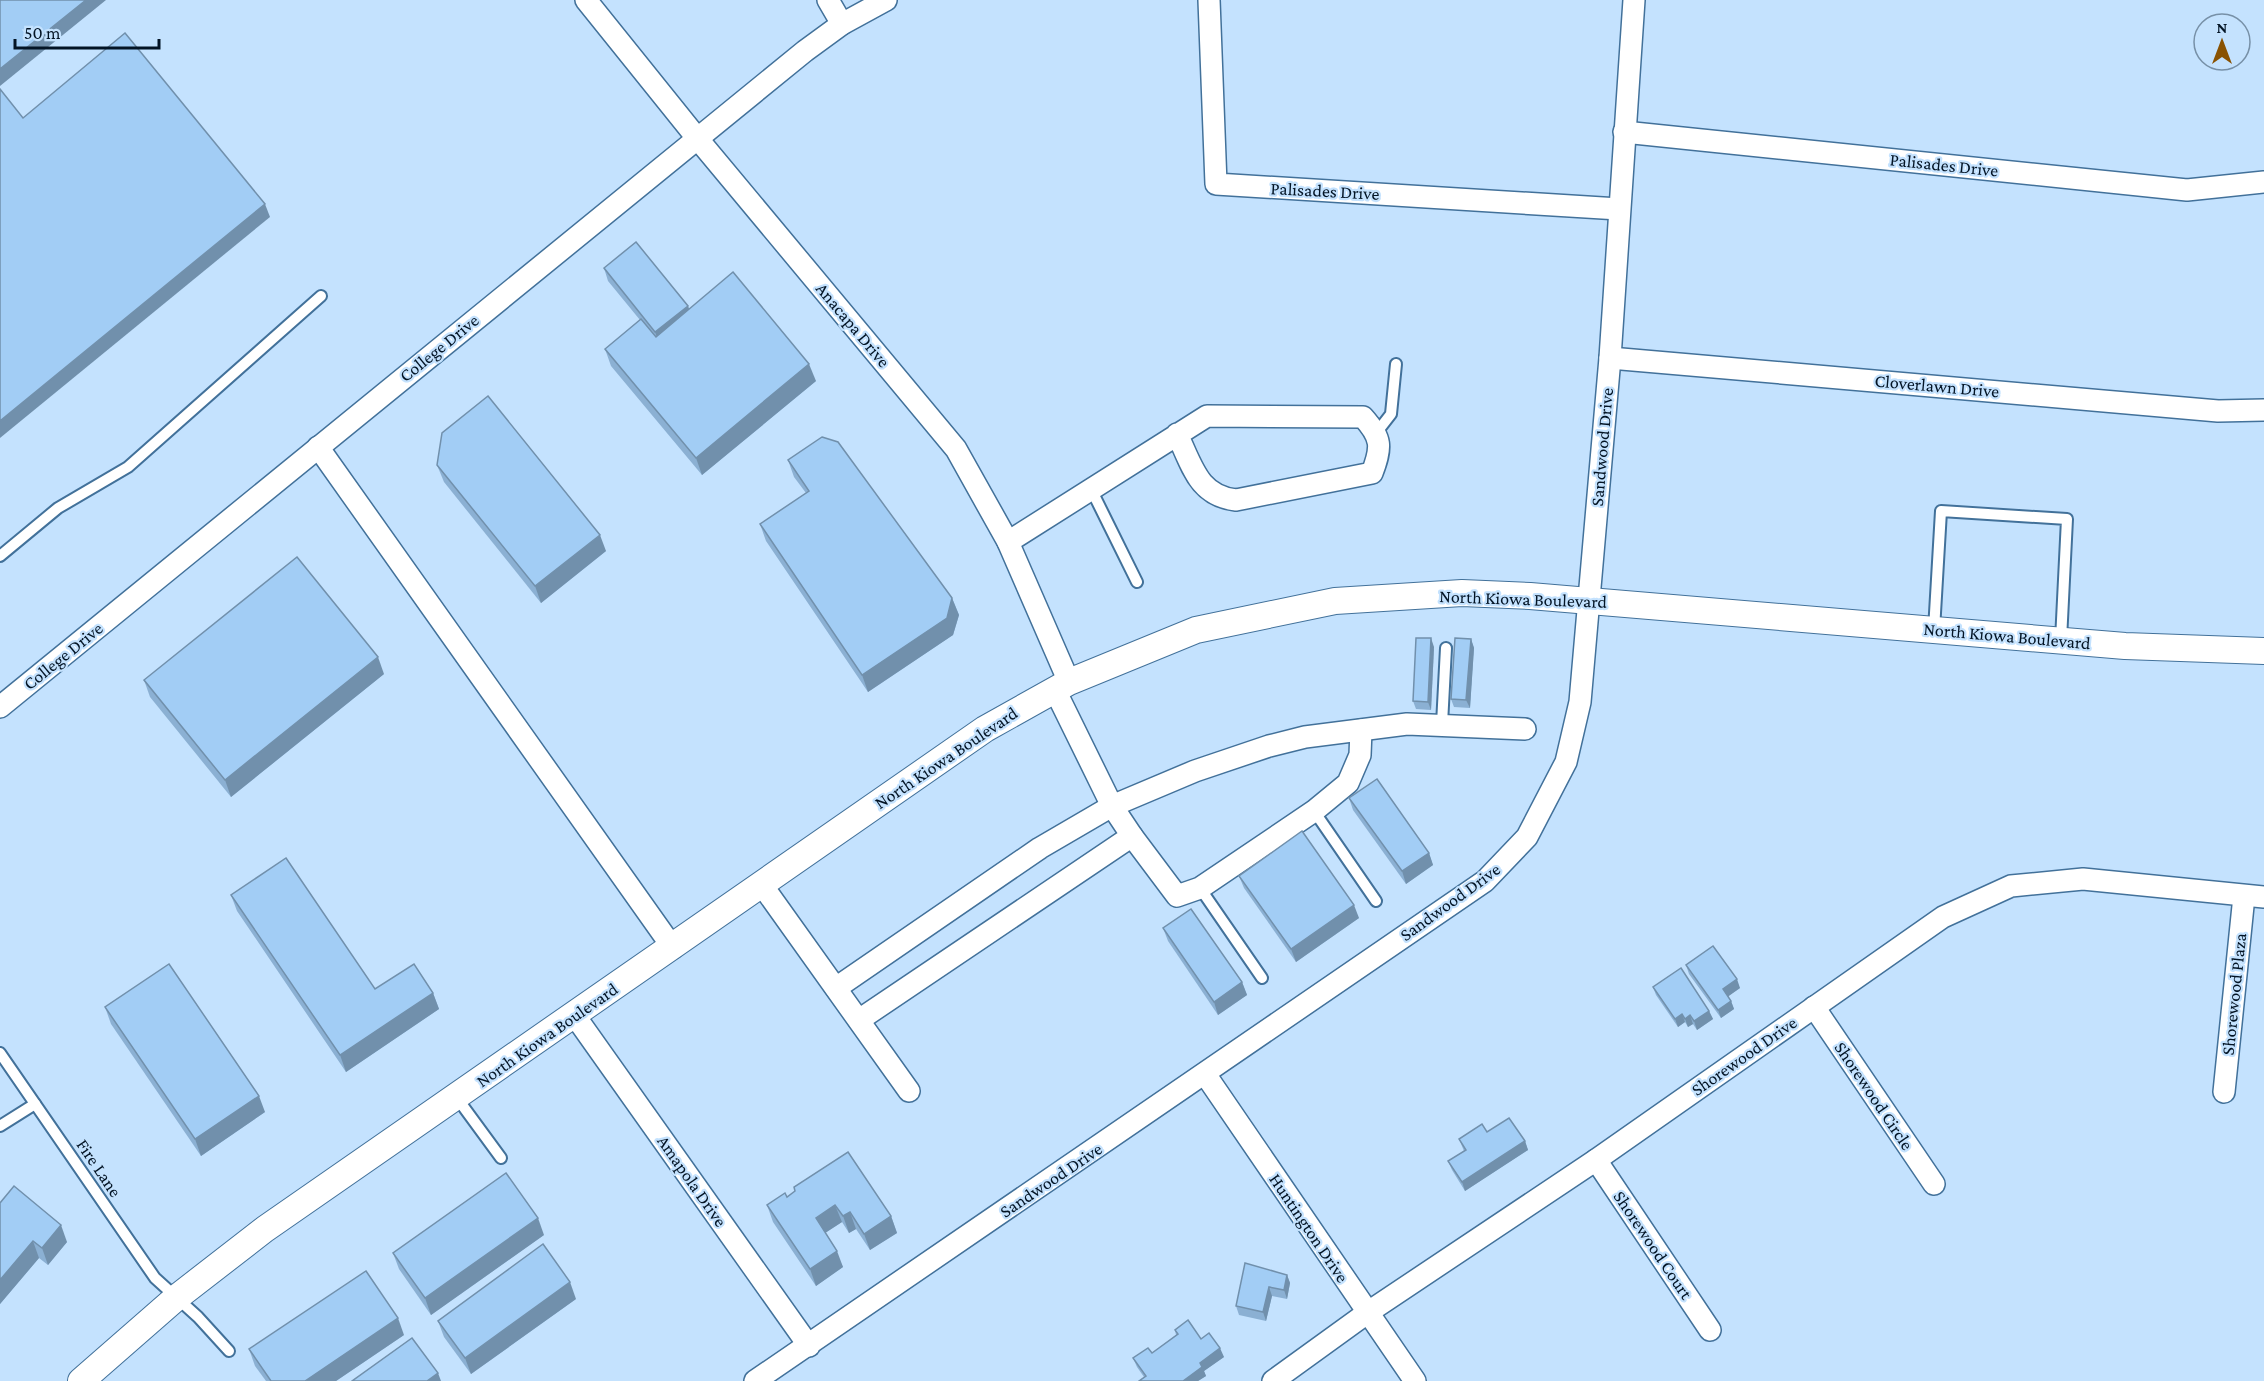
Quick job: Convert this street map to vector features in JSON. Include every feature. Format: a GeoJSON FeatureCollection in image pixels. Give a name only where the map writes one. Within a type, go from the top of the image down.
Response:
{"type":"FeatureCollection","features":[{"type":"Feature","properties":{"kind":"street","name":"Anacapa Drive"},"geometry":{"type":"LineString","coordinates":[[586,0],[697,138],[956,448],[1008,542],[1062,686],[1112,806],[1177,896],[1200,888]]}},
{"type":"Feature","properties":{"kind":"street"},"geometry":{"type":"LineString","coordinates":[[828,0],[842,24]]}},
{"type":"Feature","properties":{"kind":"street","name":"College Drive"},"geometry":{"type":"LineString","coordinates":[[0,707],[697,138],[842,24],[886,0]]}},
{"type":"Feature","properties":{"kind":"street","name":"Palisades Drive"},"geometry":{"type":"LineString","coordinates":[[1209,0],[1216,184],[1619,209]]}},
{"type":"Feature","properties":{"kind":"street","name":"Sandwood Drive"},"geometry":{"type":"LineString","coordinates":[[755,1381],[1485,881],[1527,837],[1566,762],[1580,702],[1610,358],[1634,0]]}},
{"type":"Feature","properties":{"kind":"street","name":"Palisades Drive"},"geometry":{"type":"LineString","coordinates":[[1624,132],[2187,190],[2264,182]]}},
{"type":"Feature","properties":{"kind":"street","name":"Cloverlawn Drive"},"geometry":{"type":"LineString","coordinates":[[1610,358],[2217,411],[2264,410]]}},
{"type":"Feature","properties":{"kind":"street"},"geometry":{"type":"LineString","coordinates":[[1008,542],[1091,489],[1178,434],[1207,416],[1363,417],[1377,432],[1380,453],[1372,472],[1236,500],[1220,498],[1203,487],[1178,434]]}},
{"type":"Feature","properties":{"kind":"street"},"geometry":{"type":"LineString","coordinates":[[318,447],[672,948]]}},
{"type":"Feature","properties":{"kind":"street","name":"North Kiowa Boulevard"},"geometry":{"type":"LineString","coordinates":[[81,1381],[176,1298],[265,1229],[457,1098],[985,729],[1062,686],[1196,630],[1335,601],[1462,593],[1588,600],[2061,640],[2264,651]]}},
{"type":"Feature","properties":{"kind":"street"},"geometry":{"type":"LineString","coordinates":[[836,988],[1040,848],[1112,806],[1195,771],[1269,746],[1305,737],[1407,724],[1525,729]]}},
{"type":"Feature","properties":{"kind":"street"},"geometry":{"type":"LineString","coordinates":[[1200,888],[1314,811],[1348,783],[1360,755],[1360,730]]}},
{"type":"Feature","properties":{"kind":"street"},"geometry":{"type":"LineString","coordinates":[[859,1020],[1132,836]]}},
{"type":"Feature","properties":{"kind":"street","name":"Shorewood Drive"},"geometry":{"type":"LineString","coordinates":[[1272,1381],[1367,1313],[1596,1160],[1943,917],[2011,886],[2083,879],[2254,896]]}},
{"type":"Feature","properties":{"kind":"street"},"geometry":{"type":"LineString","coordinates":[[762,885],[909,1090]]}},
{"type":"Feature","properties":{"kind":"street","name":"Shorewood Plaza"},"geometry":{"type":"LineString","coordinates":[[2224,1092],[2254,896]]}},
{"type":"Feature","properties":{"kind":"street","name":"Shorewood Circle"},"geometry":{"type":"LineString","coordinates":[[1814,1007],[1934,1184]]}},
{"type":"Feature","properties":{"kind":"street","name":"Amapola Drive"},"geometry":{"type":"LineString","coordinates":[[575,1016],[809,1346]]}},
{"type":"Feature","properties":{"kind":"street","name":"Huntington Drive"},"geometry":{"type":"LineString","coordinates":[[1205,1074],[1415,1381]]}},
{"type":"Feature","properties":{"kind":"street","name":"Shorewood Court"},"geometry":{"type":"LineString","coordinates":[[1596,1160],[1710,1330]]}},
{"type":"Feature","properties":{"kind":"lane"},"geometry":{"type":"LineString","coordinates":[[0,556],[58,508],[128,467],[321,296]]}},
{"type":"Feature","properties":{"kind":"lane"},"geometry":{"type":"LineString","coordinates":[[1377,432],[1391,414],[1396,364]]}},
{"type":"Feature","properties":{"kind":"lane"},"geometry":{"type":"LineString","coordinates":[[1091,489],[1137,582]]}},
{"type":"Feature","properties":{"kind":"lane"},"geometry":{"type":"LineString","coordinates":[[1934,630],[1941,511],[2067,519],[2061,640]]}},
{"type":"Feature","properties":{"kind":"lane"},"geometry":{"type":"LineString","coordinates":[[1442,724],[1446,648]]}},
{"type":"Feature","properties":{"kind":"lane"},"geometry":{"type":"LineString","coordinates":[[1314,811],[1376,901]]}},
{"type":"Feature","properties":{"kind":"lane"},"geometry":{"type":"LineString","coordinates":[[1200,888],[1262,978]]}},
{"type":"Feature","properties":{"kind":"lane","name":"Fire Lane"},"geometry":{"type":"LineString","coordinates":[[0,1053],[155,1278],[229,1351]]}},
{"type":"Feature","properties":{"kind":"lane"},"geometry":{"type":"LineString","coordinates":[[457,1098],[501,1158]]}},
{"type":"Feature","properties":{"kind":"lane"},"geometry":{"type":"LineString","coordinates":[[0,1126],[35,1104]]}},
{"type":"Feature","properties":{"kind":"building"},"geometry":{"type":"Polygon","coordinates":[[[0,0],[86,0],[0,69],[0,0]]]}},
{"type":"Feature","properties":{"kind":"building"},"geometry":{"type":"Polygon","coordinates":[[[125,33],[265,204],[0,421],[0,89],[23,118],[125,33]]]}},
{"type":"Feature","properties":{"kind":"building"},"geometry":{"type":"Polygon","coordinates":[[[636,242],[688,306],[655,332],[604,268],[636,242]]]}},
{"type":"Feature","properties":{"kind":"building"},"geometry":{"type":"Polygon","coordinates":[[[733,272],[809,364],[696,458],[605,349],[641,319],[656,337],[733,272]]]}},
{"type":"Feature","properties":{"kind":"building"},"geometry":{"type":"Polygon","coordinates":[[[488,396],[600,535],[535,586],[437,465],[442,433],[488,396]]]}},
{"type":"Feature","properties":{"kind":"building"},"geometry":{"type":"Polygon","coordinates":[[[822,437],[838,442],[952,598],[947,618],[862,675],[760,524],[809,491],[788,460],[822,437]]]}},
{"type":"Feature","properties":{"kind":"building"},"geometry":{"type":"Polygon","coordinates":[[[297,557],[378,657],[225,780],[144,680],[297,557]]]}},
{"type":"Feature","properties":{"kind":"building"},"geometry":{"type":"Polygon","coordinates":[[[1416,638],[1431,638],[1428,702],[1413,701],[1416,638]]]}},
{"type":"Feature","properties":{"kind":"building"},"geometry":{"type":"Polygon","coordinates":[[[1455,638],[1471,639],[1466,700],[1451,699],[1455,638]]]}},
{"type":"Feature","properties":{"kind":"building"},"geometry":{"type":"Polygon","coordinates":[[[1377,779],[1429,853],[1402,871],[1349,798],[1377,779]]]}},
{"type":"Feature","properties":{"kind":"building"},"geometry":{"type":"Polygon","coordinates":[[[1302,831],[1354,905],[1291,949],[1239,876],[1302,831]]]}},
{"type":"Feature","properties":{"kind":"building"},"geometry":{"type":"Polygon","coordinates":[[[286,858],[375,989],[414,964],[433,993],[340,1055],[231,895],[286,858]]]}},
{"type":"Feature","properties":{"kind":"building"},"geometry":{"type":"Polygon","coordinates":[[[1191,909],[1242,982],[1214,1002],[1163,928],[1191,909]]]}},
{"type":"Feature","properties":{"kind":"building"},"geometry":{"type":"Polygon","coordinates":[[[1713,946],[1737,979],[1723,989],[1731,1001],[1718,1010],[1686,965],[1713,946]]]}},
{"type":"Feature","properties":{"kind":"building"},"geometry":{"type":"Polygon","coordinates":[[[169,964],[259,1096],[195,1139],[105,1007],[169,964]]]}},
{"type":"Feature","properties":{"kind":"building"},"geometry":{"type":"Polygon","coordinates":[[[1681,968],[1709,1011],[1694,1021],[1690,1015],[1685,1019],[1682,1014],[1675,1019],[1653,987],[1681,968]]]}},
{"type":"Feature","properties":{"kind":"building"},"geometry":{"type":"Polygon","coordinates":[[[1509,1118],[1525,1141],[1462,1182],[1448,1161],[1466,1150],[1459,1139],[1482,1124],[1487,1132],[1509,1118]]]}},
{"type":"Feature","properties":{"kind":"building"},"geometry":{"type":"Polygon","coordinates":[[[848,1152],[891,1216],[864,1234],[850,1212],[843,1216],[835,1205],[816,1218],[837,1251],[810,1269],[767,1205],[785,1193],[787,1197],[795,1191],[794,1187],[848,1152]]]}},
{"type":"Feature","properties":{"kind":"building"},"geometry":{"type":"Polygon","coordinates":[[[506,1173],[538,1218],[425,1298],[393,1253],[506,1173]]]}},
{"type":"Feature","properties":{"kind":"building"},"geometry":{"type":"Polygon","coordinates":[[[14,1186],[61,1225],[42,1248],[33,1241],[0,1280],[0,1203],[14,1186]]]}},
{"type":"Feature","properties":{"kind":"building"},"geometry":{"type":"Polygon","coordinates":[[[543,1244],[570,1282],[465,1358],[438,1321],[543,1244]]]}},
{"type":"Feature","properties":{"kind":"building"},"geometry":{"type":"Polygon","coordinates":[[[1245,1263],[1287,1275],[1284,1290],[1269,1287],[1263,1312],[1236,1306],[1245,1263]]]}},
{"type":"Feature","properties":{"kind":"building"},"geometry":{"type":"Polygon","coordinates":[[[366,1271],[398,1318],[305,1381],[271,1381],[249,1349],[366,1271]]]}},
{"type":"Feature","properties":{"kind":"building"},"geometry":{"type":"Polygon","coordinates":[[[1188,1320],[1201,1339],[1209,1333],[1220,1348],[1200,1363],[1202,1367],[1183,1381],[1139,1381],[1146,1376],[1133,1358],[1148,1348],[1152,1353],[1178,1334],[1175,1330],[1188,1320]]]}},
{"type":"Feature","properties":{"kind":"building"},"geometry":{"type":"Polygon","coordinates":[[[412,1338],[438,1373],[427,1381],[352,1381],[412,1338]]]}}]}
